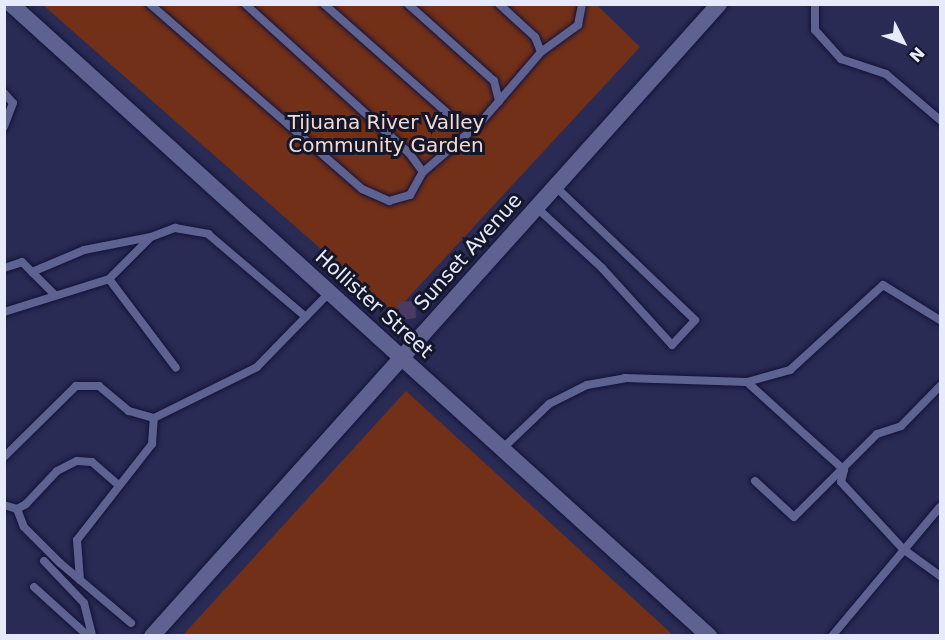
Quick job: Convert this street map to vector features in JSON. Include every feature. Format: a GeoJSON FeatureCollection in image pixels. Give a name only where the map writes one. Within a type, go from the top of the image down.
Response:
{"type":"FeatureCollection","features":[{"type":"Feature","properties":{"kind":"street","name":"Hollister Street"},"geometry":{"type":"LineString","coordinates":[[11,4],[709,636]]}},
{"type":"Feature","properties":{"kind":"street","name":"Sunset Avenue"},"geometry":{"type":"LineString","coordinates":[[152,636],[720,4]]}},
{"type":"Feature","properties":{"kind":"lane"},"geometry":{"type":"LineString","coordinates":[[150,4],[363,189],[389,201],[410,195],[423,172],[480,123],[541,52],[578,25],[584,6]]}},
{"type":"Feature","properties":{"kind":"lane"},"geometry":{"type":"LineString","coordinates":[[245,4],[409,153],[423,172]]}},
{"type":"Feature","properties":{"kind":"lane"},"geometry":{"type":"LineString","coordinates":[[324,4],[454,119],[480,123]]}},
{"type":"Feature","properties":{"kind":"lane"},"geometry":{"type":"LineString","coordinates":[[408,4],[494,81],[499,101]]}},
{"type":"Feature","properties":{"kind":"lane"},"geometry":{"type":"LineString","coordinates":[[499,4],[535,37],[541,52]]}},
{"type":"Feature","properties":{"kind":"lane"},"geometry":{"type":"LineString","coordinates":[[815,4],[815,30],[841,59],[886,74],[940,120]]}},
{"type":"Feature","properties":{"kind":"lane"},"geometry":{"type":"LineString","coordinates":[[4,93],[13,103],[4,127]]}},
{"type":"Feature","properties":{"kind":"lane"},"geometry":{"type":"LineString","coordinates":[[536,207],[602,268],[672,345],[695,320],[555,186]]}},
{"type":"Feature","properties":{"kind":"lane"},"geometry":{"type":"LineString","coordinates":[[32,272],[84,250],[151,237],[175,228],[208,234],[306,317]]}},
{"type":"Feature","properties":{"kind":"lane"},"geometry":{"type":"LineString","coordinates":[[4,312],[109,279],[151,237]]}},
{"type":"Feature","properties":{"kind":"lane"},"geometry":{"type":"LineString","coordinates":[[4,267],[22,262],[55,295]]}},
{"type":"Feature","properties":{"kind":"lane"},"geometry":{"type":"LineString","coordinates":[[109,279],[176,368]]}},
{"type":"Feature","properties":{"kind":"lane"},"geometry":{"type":"LineString","coordinates":[[503,448],[549,404],[587,385],[625,378],[747,382],[790,370],[883,285],[940,320]]}},
{"type":"Feature","properties":{"kind":"lane"},"geometry":{"type":"LineString","coordinates":[[4,457],[76,386],[99,386],[129,411],[153,418],[257,367],[330,291]]}},
{"type":"Feature","properties":{"kind":"lane"},"geometry":{"type":"LineString","coordinates":[[747,382],[844,470]]}},
{"type":"Feature","properties":{"kind":"lane"},"geometry":{"type":"LineString","coordinates":[[755,481],[794,517],[844,470],[877,434],[901,426],[940,386]]}},
{"type":"Feature","properties":{"kind":"lane"},"geometry":{"type":"LineString","coordinates":[[80,580],[77,540],[152,444],[153,418]]}},
{"type":"Feature","properties":{"kind":"lane"},"geometry":{"type":"LineString","coordinates":[[17,509],[76,461],[93,462],[118,485]]}},
{"type":"Feature","properties":{"kind":"lane"},"geometry":{"type":"LineString","coordinates":[[844,470],[840,482],[903,549],[939,574]]}},
{"type":"Feature","properties":{"kind":"lane"},"geometry":{"type":"LineString","coordinates":[[4,505],[17,509]]}},
{"type":"Feature","properties":{"kind":"lane"},"geometry":{"type":"LineString","coordinates":[[832,636],[940,507]]}},
{"type":"Feature","properties":{"kind":"lane"},"geometry":{"type":"LineString","coordinates":[[17,509],[24,527],[131,624]]}},
{"type":"Feature","properties":{"kind":"lane"},"geometry":{"type":"LineString","coordinates":[[44,561],[84,603],[90,636]]}},
{"type":"Feature","properties":{"kind":"lane"},"geometry":{"type":"LineString","coordinates":[[34,587],[90,636]]}},
{"type":"Feature","properties":{"kind":"green space","name":"Tijuana River Valley Community Garden"},"geometry":{"type":"Polygon","coordinates":[[[43,5],[597,5],[640,47],[394,313],[43,5]]]}},
{"type":"Feature","properties":{"kind":"green space"},"geometry":{"type":"Polygon","coordinates":[[[406,391],[673,635],[183,635],[406,391]]]}},
{"type":"Feature","properties":{"kind":"building"},"geometry":{"type":"Polygon","coordinates":[[[415,301],[416,318],[400,320],[398,302],[415,301]]]}}]}
